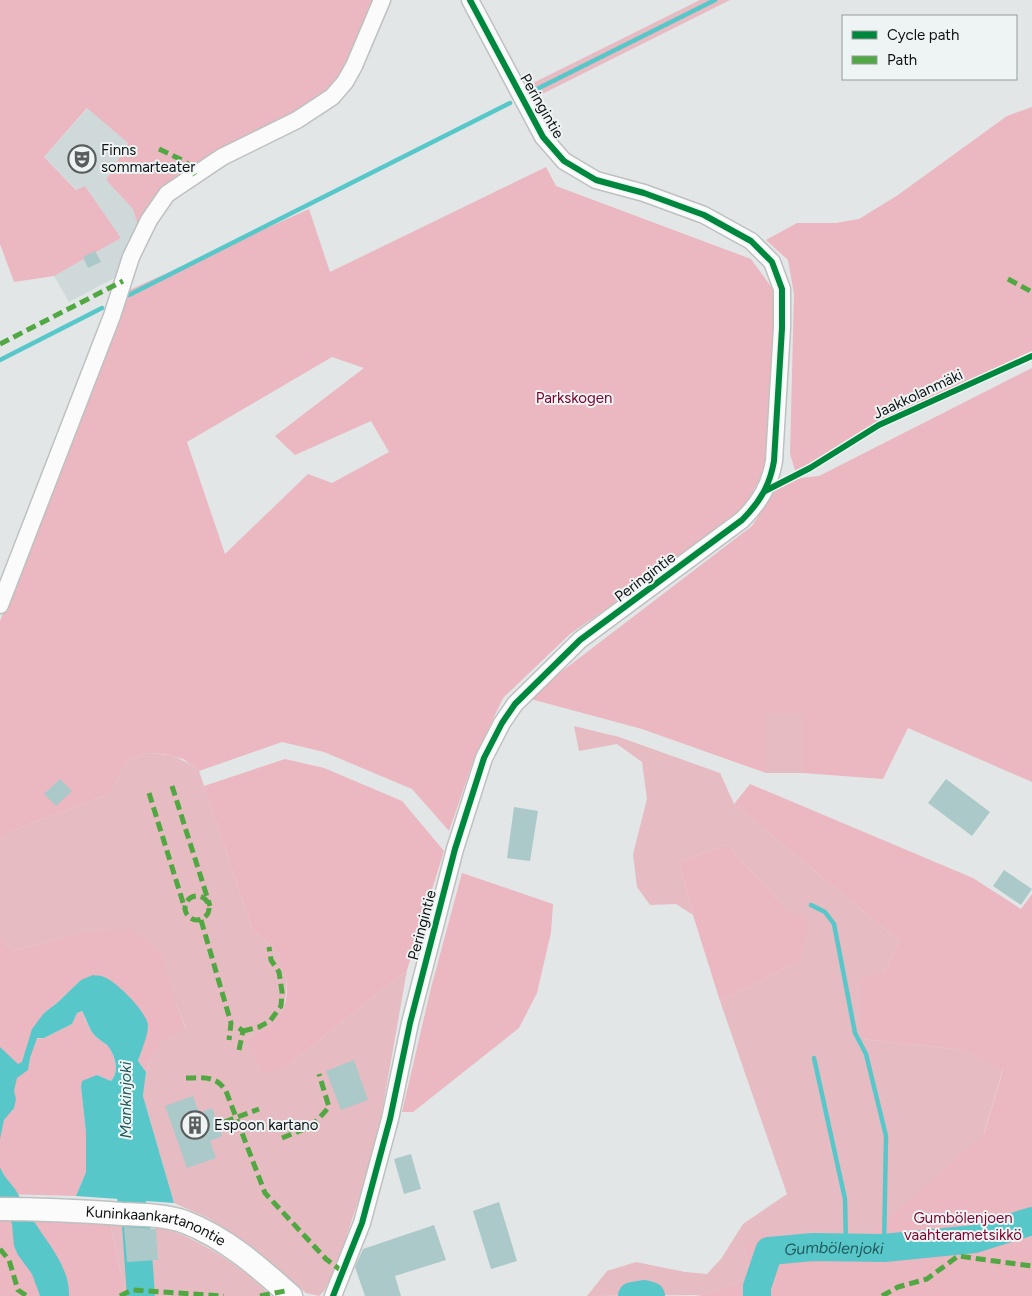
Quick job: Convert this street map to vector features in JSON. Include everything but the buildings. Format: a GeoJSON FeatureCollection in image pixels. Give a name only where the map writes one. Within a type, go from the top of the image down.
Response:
{"type":"FeatureCollection","features":[{"type":"Feature","properties":{"kind":"street"},"geometry":{"type":"LineString","coordinates":[[0,605],[112,316],[131,256],[148,220],[167,194],[174,189],[222,158],[297,120],[332,97],[345,82],[354,66],[382,0]]}},
{"type":"Feature","properties":{"kind":"street","name":"Peringintie"},"geometry":{"type":"LineString","coordinates":[[333,1296],[365,1214],[390,1119],[412,1015],[455,849],[484,758],[502,723],[515,704],[580,640],[742,520],[754,508],[765,491],[772,475],[774,461],[782,328],[782,289],[772,262],[751,240],[704,215],[644,193],[596,180],[564,161],[543,137],[470,0]]}},
{"type":"Feature","properties":{"kind":"street","name":"Kuninkaankartanontie"},"geometry":{"type":"LineString","coordinates":[[0,1209],[35,1209],[158,1216],[186,1223],[217,1237],[246,1258],[290,1296]]}},
{"type":"Feature","properties":{"kind":"shaded area"},"geometry":{"type":"Polygon","coordinates":[[[88,108],[128,143],[106,180],[133,209],[138,226],[118,276],[69,302],[54,276],[121,238],[85,186],[77,190],[44,157],[88,108]]]}},
{"type":"Feature","properties":{"kind":"green space"},"geometry":{"type":"Polygon","coordinates":[[[0,0],[379,0],[356,54],[322,100],[240,141],[138,226],[133,209],[106,180],[128,143],[87,108],[44,157],[76,190],[85,186],[121,238],[54,276],[14,282],[0,244],[0,0]]]}},
{"type":"Feature","properties":{"kind":"green space"},"geometry":{"type":"Polygon","coordinates":[[[700,0],[730,0],[532,99],[523,88],[700,0]]]}},
{"type":"Feature","properties":{"kind":"green space"},"geometry":{"type":"Polygon","coordinates":[[[1032,107],[1032,351],[875,423],[810,469],[795,470],[790,454],[794,294],[788,260],[766,240],[797,223],[836,223],[859,219],[898,195],[1007,116],[1032,107]]]}},
{"type":"Feature","properties":{"kind":"green space","name":"Parkskogen"},"geometry":{"type":"Polygon","coordinates":[[[546,167],[556,186],[751,259],[775,292],[776,448],[740,516],[570,634],[503,698],[474,759],[449,831],[412,789],[324,752],[282,742],[199,771],[183,759],[164,754],[145,753],[131,759],[109,794],[21,827],[0,839],[0,621],[125,292],[309,209],[330,272],[546,167]],[[332,357],[187,442],[225,554],[308,474],[332,483],[389,452],[371,421],[295,455],[275,436],[364,368],[332,357]]]}},
{"type":"Feature","properties":{"kind":"green space"},"geometry":{"type":"Polygon","coordinates":[[[1032,368],[1032,782],[908,728],[883,779],[803,773],[803,713],[766,713],[766,773],[642,729],[527,698],[752,526],[781,480],[819,476],[1032,368]]]}},
{"type":"Feature","properties":{"kind":"green space"},"geometry":{"type":"Polygon","coordinates":[[[766,713],[803,713],[803,773],[766,773],[766,713]]]}},
{"type":"Feature","properties":{"kind":"green space","name":"Gumbölenjoen vaahterametsikkö"},"geometry":{"type":"Polygon","coordinates":[[[574,726],[619,737],[720,773],[734,804],[899,941],[884,973],[862,1039],[964,1050],[1003,1069],[984,1133],[1032,1296],[783,1252],[744,1247],[752,1278],[702,1295],[587,1296],[607,1271],[636,1262],[685,1272],[707,1274],[721,1259],[743,1224],[787,1194],[720,1001],[799,961],[788,911],[727,845],[679,862],[693,915],[676,904],[650,905],[637,887],[633,854],[647,799],[642,762],[617,744],[579,751],[574,726]]]}},
{"type":"Feature","properties":{"kind":"green space"},"geometry":{"type":"Polygon","coordinates":[[[145,753],[174,757],[186,762],[199,771],[253,931],[273,947],[283,961],[286,979],[284,1006],[276,1021],[261,1034],[291,1063],[407,970],[376,1146],[345,1241],[331,1277],[324,1291],[319,1296],[306,1293],[247,1243],[208,1218],[174,1203],[143,1096],[146,1072],[156,1048],[170,1035],[186,1028],[175,1001],[79,933],[14,951],[0,939],[0,839],[21,827],[109,794],[131,759],[145,753]]]}},
{"type":"Feature","properties":{"kind":"green space"},"geometry":{"type":"Polygon","coordinates":[[[285,759],[324,768],[402,801],[444,851],[407,970],[291,1063],[264,1074],[248,1040],[268,1028],[276,1020],[285,1003],[287,981],[279,954],[267,941],[253,931],[204,786],[285,759]]]}},
{"type":"Feature","properties":{"kind":"green space","name":"Gumbölenjoen vaahterametsikkö"},"geometry":{"type":"Polygon","coordinates":[[[750,784],[973,878],[1021,909],[1032,894],[1032,1296],[695,1296],[752,1278],[744,1247],[765,1231],[783,1252],[826,1252],[875,1231],[984,1134],[1003,1070],[964,1050],[862,1039],[860,978],[884,973],[899,941],[734,804],[750,784]]]}},
{"type":"Feature","properties":{"kind":"green space"},"geometry":{"type":"Polygon","coordinates":[[[727,845],[788,911],[809,921],[799,961],[720,1001],[693,915],[679,862],[727,845]]]}},
{"type":"Feature","properties":{"kind":"green space"},"geometry":{"type":"Polygon","coordinates":[[[462,873],[553,904],[551,932],[537,993],[519,1028],[413,1112],[402,1112],[431,988],[462,873]]]}},
{"type":"Feature","properties":{"kind":"green space"},"geometry":{"type":"Polygon","coordinates":[[[131,930],[160,951],[175,1001],[186,1029],[170,1036],[160,1044],[146,1072],[138,1061],[148,1027],[81,980],[44,1013],[33,1039],[44,1038],[72,1024],[77,1013],[82,1011],[92,1032],[107,1045],[114,1058],[116,1068],[111,1081],[97,1075],[81,1088],[86,1133],[86,1172],[76,1196],[0,1194],[0,939],[14,951],[79,933],[131,930]]]}},
{"type":"Feature","properties":{"kind":"green space"},"geometry":{"type":"Polygon","coordinates":[[[109,1218],[124,1226],[127,1262],[158,1260],[155,1224],[187,1237],[217,1253],[259,1284],[271,1296],[126,1296],[109,1218]]]}},
{"type":"Feature","properties":{"kind":"green space"},"geometry":{"type":"Polygon","coordinates":[[[109,1218],[126,1296],[0,1296],[0,1219],[109,1218]]]}},
{"type":"Feature","properties":{"kind":"water"},"geometry":{"type":"Polygon","coordinates":[[[93,975],[103,976],[116,985],[138,1006],[147,1020],[147,1034],[138,1061],[146,1072],[143,1096],[174,1203],[76,1196],[86,1172],[86,1133],[82,1081],[97,1075],[111,1081],[116,1068],[110,1049],[92,1032],[82,1011],[77,1013],[72,1024],[44,1038],[37,1038],[28,1070],[17,1078],[14,1091],[16,1099],[14,1108],[4,1120],[0,1139],[0,1047],[18,1064],[22,1062],[32,1029],[44,1013],[81,980],[93,975]]]}},
{"type":"Feature","properties":{"kind":"water"},"geometry":{"type":"Polygon","coordinates":[[[0,1167],[58,1257],[66,1276],[69,1296],[40,1296],[32,1274],[18,1255],[14,1246],[12,1224],[0,1197],[0,1167]]]}},
{"type":"Feature","properties":{"kind":"waterway"},"geometry":{"type":"LineString","coordinates":[[533,91],[715,0]]}},
{"type":"Feature","properties":{"kind":"waterway"},"geometry":{"type":"LineString","coordinates":[[129,295],[510,103]]}},
{"type":"Feature","properties":{"kind":"waterway"},"geometry":{"type":"LineString","coordinates":[[0,360],[102,308]]}},
{"type":"Feature","properties":{"kind":"waterway"},"geometry":{"type":"LineString","coordinates":[[811,905],[825,912],[834,924],[855,1033],[866,1054],[886,1136],[884,1248]]}},
{"type":"Feature","properties":{"kind":"waterway"},"geometry":{"type":"LineString","coordinates":[[814,1058],[845,1199],[846,1247]]}},
{"type":"Feature","properties":{"kind":"waterway","name":"Mankinjoki"},"geometry":{"type":"LineString","coordinates":[[125,1163],[136,1225],[141,1296]]}},
{"type":"Feature","properties":{"kind":"waterway","name":"Gumbölenjoki"},"geometry":{"type":"LineString","coordinates":[[757,1296],[757,1287],[769,1251],[813,1247],[884,1248],[975,1239],[1032,1221]]}},
{"type":"Feature","properties":{"kind":"waterway","name":"Gumbölenjoki"},"geometry":{"type":"LineString","coordinates":[[632,1296],[644,1294],[651,1296]]}},
{"type":"Feature","properties":{"kind":"marked path"},"geometry":{"type":"LineString","coordinates":[[159,149],[186,162],[195,175]]}},
{"type":"Feature","properties":{"kind":"marked path"},"geometry":{"type":"LineString","coordinates":[[1008,279],[1032,292]]}},
{"type":"Feature","properties":{"kind":"marked path"},"geometry":{"type":"LineString","coordinates":[[0,344],[123,281]]}},
{"type":"Feature","properties":{"kind":"marked path"},"geometry":{"type":"LineString","coordinates":[[172,786],[210,906]]}},
{"type":"Feature","properties":{"kind":"marked path"},"geometry":{"type":"LineString","coordinates":[[149,793],[185,909]]}},
{"type":"Feature","properties":{"kind":"marked path"},"geometry":{"type":"LineString","coordinates":[[197,896],[206,899],[209,908],[206,917],[197,920],[188,917],[185,908],[188,899],[197,896]]}},
{"type":"Feature","properties":{"kind":"marked path"},"geometry":{"type":"LineString","coordinates":[[201,920],[231,1023],[229,1040]]}},
{"type":"Feature","properties":{"kind":"marked path"},"geometry":{"type":"LineString","coordinates":[[243,1031],[259,1027],[270,1021],[281,1006],[282,992],[279,972],[271,960],[269,947]]}},
{"type":"Feature","properties":{"kind":"marked path"},"geometry":{"type":"LineString","coordinates":[[239,1028],[243,1031],[239,1050]]}},
{"type":"Feature","properties":{"kind":"marked path"},"geometry":{"type":"LineString","coordinates":[[282,1138],[312,1126],[329,1107],[319,1074]]}},
{"type":"Feature","properties":{"kind":"marked path"},"geometry":{"type":"LineString","coordinates":[[186,1078],[209,1078],[222,1086],[226,1091],[265,1193],[326,1259],[343,1272]]}},
{"type":"Feature","properties":{"kind":"marked path"},"geometry":{"type":"LineString","coordinates":[[224,1122],[259,1109]]}},
{"type":"Feature","properties":{"kind":"marked path"},"geometry":{"type":"LineString","coordinates":[[0,1249],[9,1260],[18,1290],[27,1296]]}},
{"type":"Feature","properties":{"kind":"marked path"},"geometry":{"type":"LineString","coordinates":[[882,1296],[898,1287],[927,1279],[958,1256],[1032,1266]]}},
{"type":"Feature","properties":{"kind":"marked path"},"geometry":{"type":"LineString","coordinates":[[120,1296],[132,1290],[224,1296]]}},
{"type":"Feature","properties":{"kind":"marked path"},"geometry":{"type":"LineString","coordinates":[[260,1296],[285,1291]]}},
{"type":"Feature","properties":{"kind":"cycle path"},"geometry":{"type":"LineString","coordinates":[[333,1296],[362,1223],[390,1119],[410,1023],[455,849],[484,758],[502,723],[515,704],[580,640],[742,520],[763,493],[770,478],[774,461],[782,328],[782,289],[772,262],[751,241],[704,215],[644,193],[596,180],[564,161],[543,137],[470,0]]}},
{"type":"Feature","properties":{"kind":"cycle path","name":"Jaakkolanmäki"},"geometry":{"type":"LineString","coordinates":[[765,491],[810,468],[879,425],[1032,356]]}},
{"type":"Feature","properties":{"kind":"place","name":"Finns sommarteater"},"geometry":{"type":"Point","coordinates":[82,159]}},
{"type":"Feature","properties":{"kind":"place","name":"Espoon kartano"},"geometry":{"type":"Point","coordinates":[195,1125]}}]}
